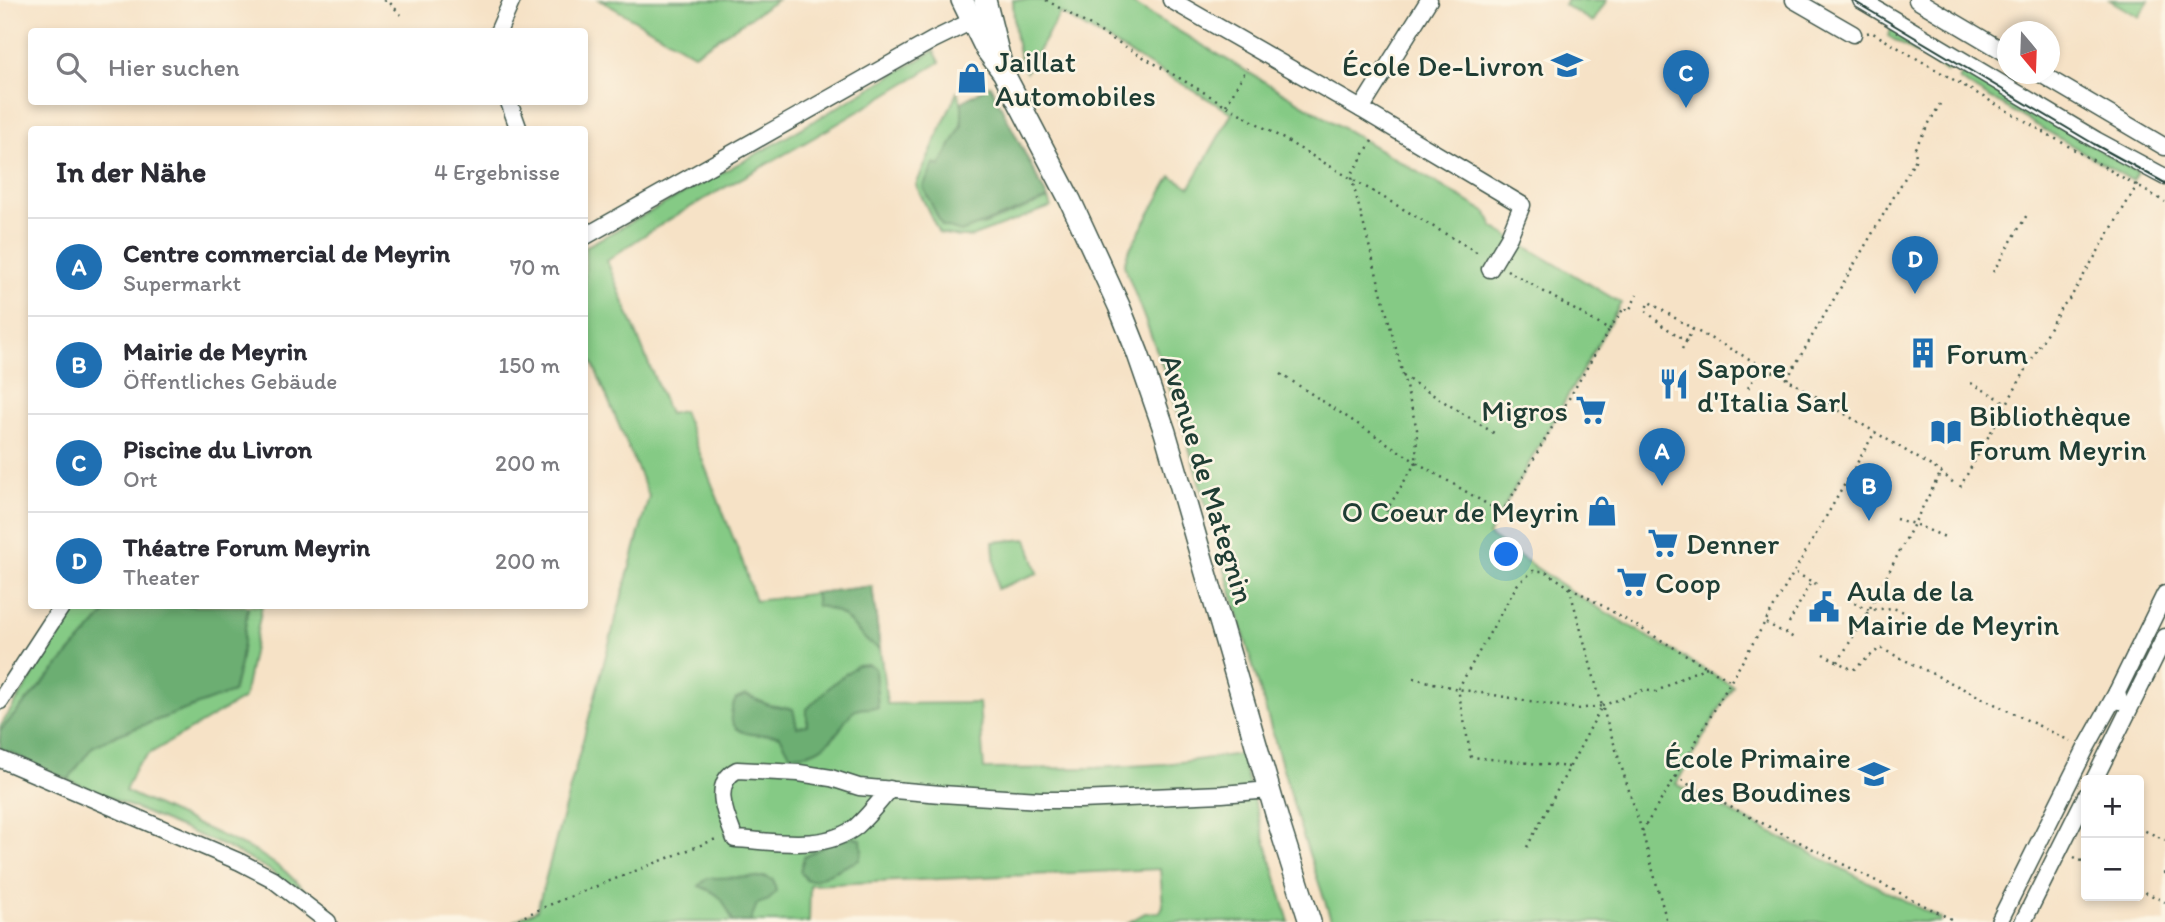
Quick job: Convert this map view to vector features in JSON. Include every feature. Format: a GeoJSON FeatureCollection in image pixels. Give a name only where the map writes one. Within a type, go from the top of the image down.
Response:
{"type":"FeatureCollection","features":[{"type":"Feature","properties":{"kind":"main road","name":"Avenue de Mategnin"},"geometry":{"type":"LineString","coordinates":[[962,0],[1077,214],[1138,354],[1165,432],[1310,922]]}},
{"type":"Feature","properties":{"kind":"main road","name":"Avenue de Mategnin"},"geometry":{"type":"LineString","coordinates":[[985,0],[1003,72]]}},
{"type":"Feature","properties":{"kind":"main road","name":"Avenue de Mategnin"},"geometry":{"type":"LineString","coordinates":[[993,29],[999,0]]}},
{"type":"Feature","properties":{"kind":"street"},"geometry":{"type":"LineString","coordinates":[[500,28],[512,0]]}},
{"type":"Feature","properties":{"kind":"street"},"geometry":{"type":"LineString","coordinates":[[1171,0],[1522,205],[1509,237],[1490,269]]}},
{"type":"Feature","properties":{"kind":"street"},"geometry":{"type":"LineString","coordinates":[[1361,109],[1429,0]]}},
{"type":"Feature","properties":{"kind":"street"},"geometry":{"type":"LineString","coordinates":[[1794,0],[1853,34]]}},
{"type":"Feature","properties":{"kind":"street"},"geometry":{"type":"LineString","coordinates":[[1861,0],[2096,140],[2165,177]]}},
{"type":"Feature","properties":{"kind":"street"},"geometry":{"type":"LineString","coordinates":[[1917,0],[1997,48]]}},
{"type":"Feature","properties":{"kind":"street"},"geometry":{"type":"LineString","coordinates":[[588,235],[933,40],[972,21]]}},
{"type":"Feature","properties":{"kind":"street"},"geometry":{"type":"LineString","coordinates":[[2058,84],[2165,147]]}},
{"type":"Feature","properties":{"kind":"street"},"geometry":{"type":"LineString","coordinates":[[510,105],[518,126]]}},
{"type":"Feature","properties":{"kind":"street"},"geometry":{"type":"LineString","coordinates":[[1999,922],[2165,594]]}},
{"type":"Feature","properties":{"kind":"street"},"geometry":{"type":"LineString","coordinates":[[0,701],[60,609]]}},
{"type":"Feature","properties":{"kind":"street"},"geometry":{"type":"LineString","coordinates":[[2097,775],[2165,637]]}},
{"type":"Feature","properties":{"kind":"street"},"geometry":{"type":"LineString","coordinates":[[2117,692],[2125,716]]}},
{"type":"Feature","properties":{"kind":"street"},"geometry":{"type":"LineString","coordinates":[[0,759],[240,862],[271,878],[328,922]]}},
{"type":"Feature","properties":{"kind":"street"},"geometry":{"type":"LineString","coordinates":[[890,789],[858,825],[834,837],[810,843],[735,839],[722,795],[728,775],[737,770],[799,773],[831,778],[859,787],[1066,800],[1270,790]]}},
{"type":"Feature","properties":{"kind":"street"},"geometry":{"type":"LineString","coordinates":[[2024,922],[2081,806]]}},
{"type":"Feature","properties":{"kind":"path"},"geometry":{"type":"LineString","coordinates":[[384,0],[403,17]]}},
{"type":"Feature","properties":{"kind":"path"},"geometry":{"type":"LineString","coordinates":[[1046,0],[1352,180]]}},
{"type":"Feature","properties":{"kind":"path"},"geometry":{"type":"LineString","coordinates":[[1853,34],[1871,32],[2165,202]]}},
{"type":"Feature","properties":{"kind":"path"},"geometry":{"type":"LineString","coordinates":[[1226,105],[1247,68]]}},
{"type":"Feature","properties":{"kind":"path"},"geometry":{"type":"LineString","coordinates":[[1787,379],[1916,159],[1915,148],[1940,104]]}},
{"type":"Feature","properties":{"kind":"path"},"geometry":{"type":"LineString","coordinates":[[1372,141],[1353,172],[1352,180],[1417,429],[1416,463],[1385,513]]}},
{"type":"Feature","properties":{"kind":"path"},"geometry":{"type":"LineString","coordinates":[[1687,341],[1663,326],[1645,310],[1649,302],[1693,329],[1787,379],[1941,472],[1958,486],[2060,309],[2071,298],[2137,187],[2145,172],[2145,166]]}},
{"type":"Feature","properties":{"kind":"path"},"geometry":{"type":"LineString","coordinates":[[1993,272],[2028,213]]}},
{"type":"Feature","properties":{"kind":"path"},"geometry":{"type":"LineString","coordinates":[[1682,349],[1693,329]]}},
{"type":"Feature","properties":{"kind":"path"},"geometry":{"type":"LineString","coordinates":[[1281,374],[1416,463],[1502,513],[1609,330]]}},
{"type":"Feature","properties":{"kind":"path"},"geometry":{"type":"LineString","coordinates":[[1748,388],[1762,365]]}},
{"type":"Feature","properties":{"kind":"path"},"geometry":{"type":"LineString","coordinates":[[1403,376],[1497,435]]}},
{"type":"Feature","properties":{"kind":"path"},"geometry":{"type":"LineString","coordinates":[[1971,383],[2007,403]]}},
{"type":"Feature","properties":{"kind":"path"},"geometry":{"type":"LineString","coordinates":[[1642,831],[1875,432]]}},
{"type":"Feature","properties":{"kind":"path"},"geometry":{"type":"LineString","coordinates":[[1839,662],[1941,472]]}},
{"type":"Feature","properties":{"kind":"path"},"geometry":{"type":"LineString","coordinates":[[1896,519],[1945,537]]}},
{"type":"Feature","properties":{"kind":"path"},"geometry":{"type":"LineString","coordinates":[[1569,767],[1471,757],[1458,689],[1517,585],[1533,571],[1545,571],[1731,681]]}},
{"type":"Feature","properties":{"kind":"path"},"geometry":{"type":"LineString","coordinates":[[1795,572],[1818,585]]}},
{"type":"Feature","properties":{"kind":"path"},"geometry":{"type":"LineString","coordinates":[[1788,623],[1811,582]]}},
{"type":"Feature","properties":{"kind":"path"},"geometry":{"type":"LineString","coordinates":[[1569,587],[1667,922]]}},
{"type":"Feature","properties":{"kind":"path"},"geometry":{"type":"LineString","coordinates":[[1848,600],[1869,610],[1893,608],[1907,613]]}},
{"type":"Feature","properties":{"kind":"path"},"geometry":{"type":"LineString","coordinates":[[1765,623],[1794,638]]}},
{"type":"Feature","properties":{"kind":"path"},"geometry":{"type":"LineString","coordinates":[[1823,654],[1853,670],[1880,648],[2086,748]]}},
{"type":"Feature","properties":{"kind":"path"},"geometry":{"type":"LineString","coordinates":[[1413,678],[1458,689],[1577,709],[1602,706],[1643,690],[1656,692],[1707,667]]}},
{"type":"Feature","properties":{"kind":"path"},"geometry":{"type":"LineString","coordinates":[[1526,849],[1602,706]]}},
{"type":"Feature","properties":{"kind":"path"},"geometry":{"type":"LineString","coordinates":[[1676,776],[1697,790],[1951,919],[1950,922]]}},
{"type":"Feature","properties":{"kind":"path"},"geometry":{"type":"LineString","coordinates":[[2144,830],[2165,840]]}},
{"type":"Feature","properties":{"kind":"path"},"geometry":{"type":"LineString","coordinates":[[512,922],[733,832]]}},
{"type":"Feature","properties":{"kind":"path"},"geometry":{"type":"LineString","coordinates":[[2069,855],[2081,861]]}},
{"type":"Feature","properties":{"kind":"path"},"geometry":{"type":"LineString","coordinates":[[2144,892],[2165,902]]}},
{"type":"Feature","properties":{"kind":"green space"},"geometry":{"type":"Polygon","coordinates":[[[600,0],[777,0],[694,54],[600,0]]]}},
{"type":"Feature","properties":{"kind":"green space"},"geometry":{"type":"Polygon","coordinates":[[[1013,0],[1126,0],[1487,213],[1493,227],[1621,303],[1488,535],[1578,596],[1733,686],[1676,784],[1941,919],[1940,922],[1332,922],[1300,827],[1191,454],[1163,367],[1124,265],[1128,252],[1171,176],[1190,187],[1232,113],[1060,13],[1026,72],[1017,46],[1013,0]]]}},
{"type":"Feature","properties":{"kind":"green space"},"geometry":{"type":"Polygon","coordinates":[[[1567,0],[1607,0],[1593,22],[1564,5],[1567,0]]]}},
{"type":"Feature","properties":{"kind":"green space"},"geometry":{"type":"Polygon","coordinates":[[[2110,0],[2149,0],[2139,17],[2110,0]]]}},
{"type":"Feature","properties":{"kind":"green space"},"geometry":{"type":"Polygon","coordinates":[[[1892,28],[1953,64],[1947,72],[1888,36],[1892,28]]]}},
{"type":"Feature","properties":{"kind":"green space"},"geometry":{"type":"Polygon","coordinates":[[[934,51],[940,62],[829,129],[674,216],[607,261],[669,414],[683,411],[742,560],[755,601],[872,586],[887,704],[979,703],[984,769],[1165,764],[1240,754],[1289,922],[1129,922],[1145,913],[1160,912],[1163,906],[1160,869],[810,885],[809,922],[512,922],[537,910],[649,496],[588,352],[588,245],[771,146],[934,51]]]}},
{"type":"Feature","properties":{"kind":"green space"},"geometry":{"type":"Polygon","coordinates":[[[1964,71],[2138,172],[2133,181],[1959,80],[1964,71]]]}},
{"type":"Feature","properties":{"kind":"green space"},"geometry":{"type":"Polygon","coordinates":[[[990,85],[1048,199],[961,232],[942,226],[923,187],[934,164],[940,166],[962,125],[962,102],[990,85]]]}},
{"type":"Feature","properties":{"kind":"green space"},"geometry":{"type":"Polygon","coordinates":[[[957,92],[961,102],[962,121],[940,166],[983,225],[1048,199],[1051,207],[971,237],[939,233],[916,185],[957,92]]]}},
{"type":"Feature","properties":{"kind":"green space"},"geometry":{"type":"Polygon","coordinates":[[[1027,539],[1038,573],[997,589],[993,542],[1027,539]]]}},
{"type":"Feature","properties":{"kind":"green space"},"geometry":{"type":"Polygon","coordinates":[[[872,586],[880,649],[864,638],[839,613],[817,606],[815,593],[872,586]]]}},
{"type":"Feature","properties":{"kind":"green space"},"geometry":{"type":"Polygon","coordinates":[[[75,609],[109,609],[0,731],[75,609]]]}},
{"type":"Feature","properties":{"kind":"green space"},"geometry":{"type":"Polygon","coordinates":[[[109,609],[248,609],[233,692],[92,747],[68,780],[0,748],[0,731],[109,609]]]}},
{"type":"Feature","properties":{"kind":"green space"},"geometry":{"type":"Polygon","coordinates":[[[248,609],[261,609],[244,698],[149,754],[136,766],[125,791],[257,852],[285,871],[337,922],[268,869],[226,847],[68,780],[92,747],[233,692],[248,609]]]}},
{"type":"Feature","properties":{"kind":"green space"},"geometry":{"type":"Polygon","coordinates":[[[868,664],[875,668],[878,708],[861,708],[853,712],[833,738],[817,750],[790,754],[780,736],[754,735],[739,730],[732,722],[736,699],[746,695],[769,705],[793,709],[797,727],[807,725],[807,709],[857,665],[868,664]]]}},
{"type":"Feature","properties":{"kind":"green space"},"geometry":{"type":"Polygon","coordinates":[[[852,837],[861,839],[862,851],[859,860],[815,880],[806,880],[800,871],[804,857],[824,846],[852,837]]]}},
{"type":"Feature","properties":{"kind":"green space"},"geometry":{"type":"Polygon","coordinates":[[[766,877],[773,880],[776,891],[769,900],[757,904],[750,922],[733,922],[721,899],[699,886],[707,878],[766,877]]]}},
{"type":"Feature","properties":{"kind":"tram line"},"geometry":{"type":"LineString","coordinates":[[1852,0],[2094,144],[2165,183]]}},
{"type":"Feature","properties":{"kind":"place","name":"École De-Livron"},"geometry":{"type":"Point","coordinates":[1567,65]}},
{"type":"Feature","properties":{"kind":"place","name":"Jaillat Automobiles"},"geometry":{"type":"Point","coordinates":[972,78]}},
{"type":"Feature","properties":{"kind":"place","name":"Piscine du Livron"},"geometry":{"type":"Point","coordinates":[1686,108]}},
{"type":"Feature","properties":{"kind":"place","name":"Théatre Forum Meyrin"},"geometry":{"type":"Point","coordinates":[1915,294]}},
{"type":"Feature","properties":{"kind":"place","name":"Forum"},"geometry":{"type":"Point","coordinates":[1923,353]}},
{"type":"Feature","properties":{"kind":"place","name":"Sapore d'Italia Sarl"},"geometry":{"type":"Point","coordinates":[1674,384]}},
{"type":"Feature","properties":{"kind":"place","name":"Migros"},"geometry":{"type":"Point","coordinates":[1591,410]}},
{"type":"Feature","properties":{"kind":"place","name":"Bibliothèque Forum Meyrin"},"geometry":{"type":"Point","coordinates":[1946,432]}},
{"type":"Feature","properties":{"kind":"place","name":"Centre commercial de Meyrin"},"geometry":{"type":"Point","coordinates":[1662,486]}},
{"type":"Feature","properties":{"kind":"place","name":"O Coeur de Meyrin"},"geometry":{"type":"Point","coordinates":[1602,511]}},
{"type":"Feature","properties":{"kind":"place","name":"Mairie de Meyrin"},"geometry":{"type":"Point","coordinates":[1869,521]}},
{"type":"Feature","properties":{"kind":"place","name":"Denner"},"geometry":{"type":"Point","coordinates":[1663,543]}},
{"type":"Feature","properties":{"kind":"place","name":"Coop"},"geometry":{"type":"Point","coordinates":[1632,582]}},
{"type":"Feature","properties":{"kind":"place","name":"Aula de la Mairie de Meyrin"},"geometry":{"type":"Point","coordinates":[1824,607]}},
{"type":"Feature","properties":{"kind":"place","name":"École Primaire des Boudines"},"geometry":{"type":"Point","coordinates":[1874,774]}}]}
